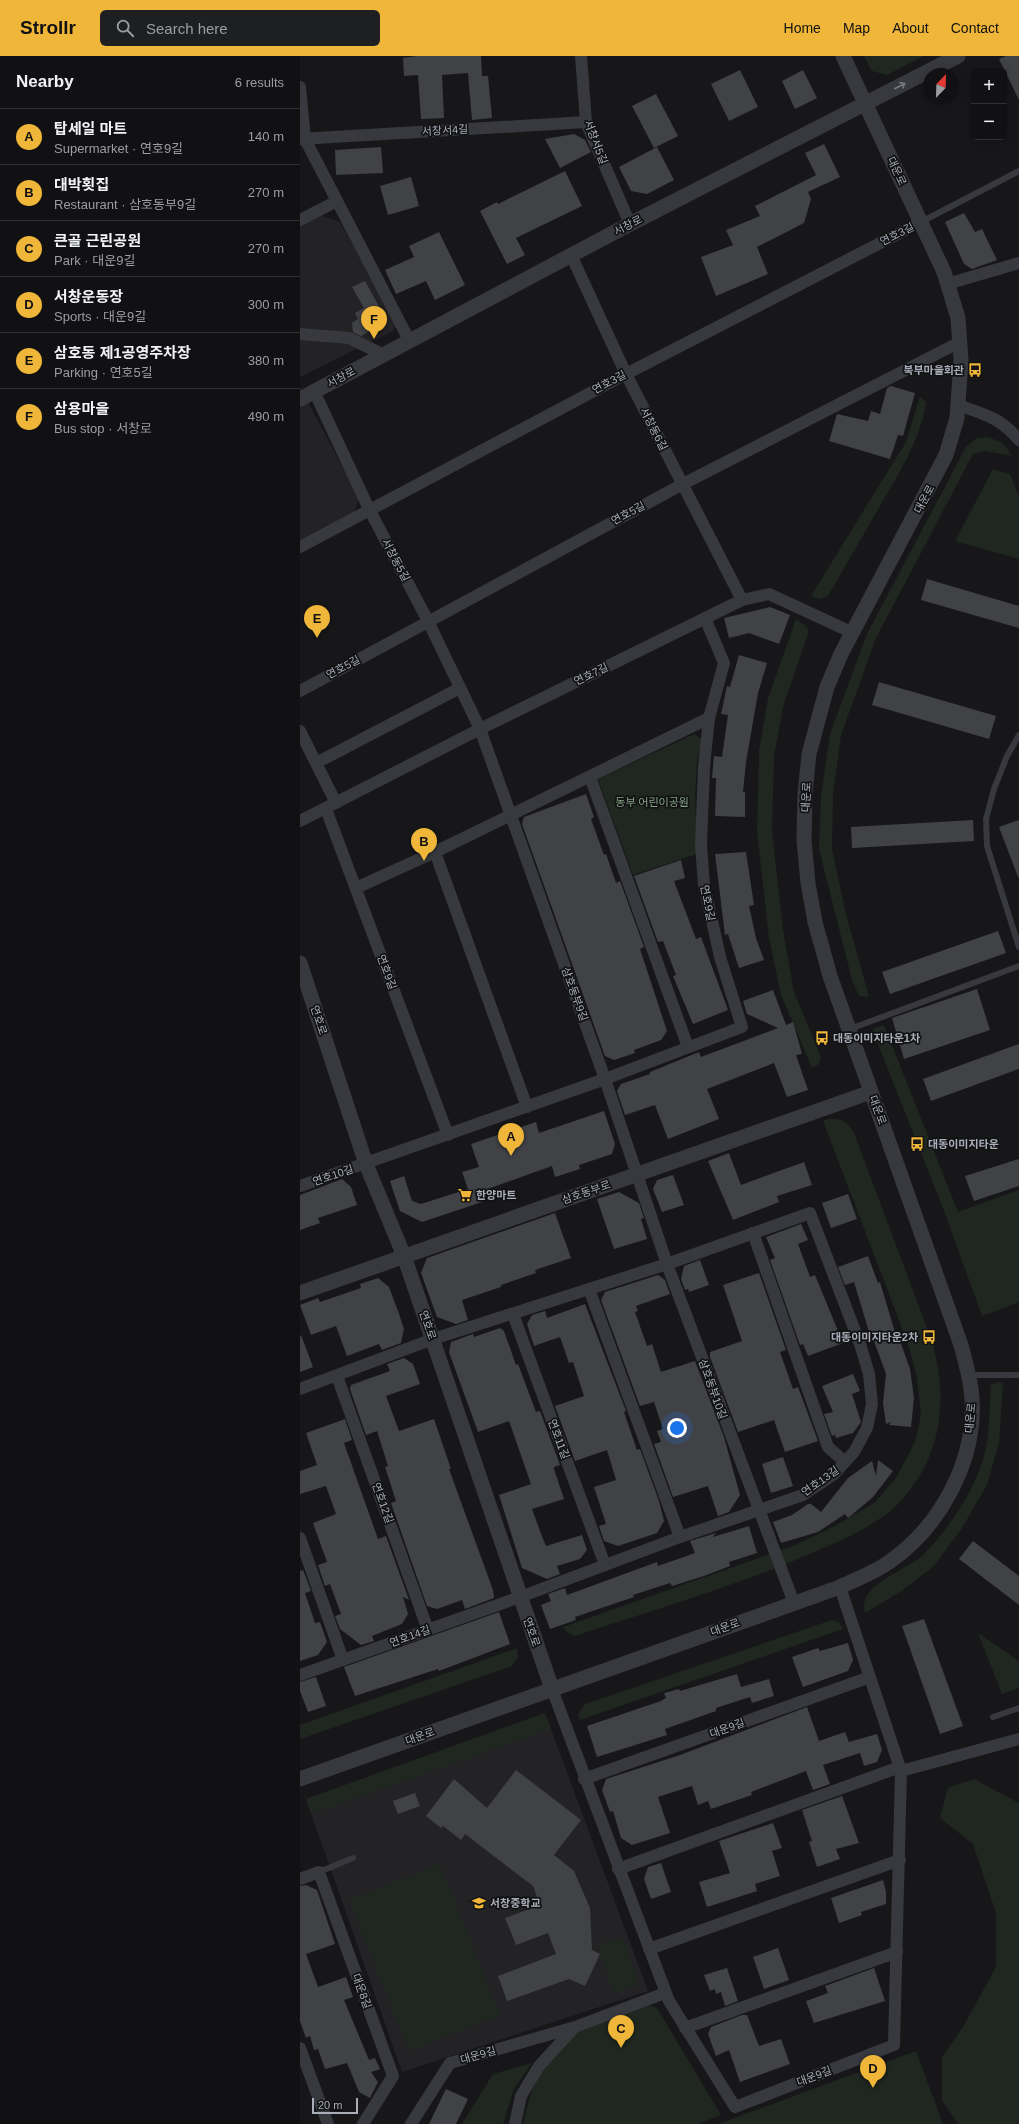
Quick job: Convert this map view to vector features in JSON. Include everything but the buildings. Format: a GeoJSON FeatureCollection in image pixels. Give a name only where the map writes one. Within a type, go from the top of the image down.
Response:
{"type":"FeatureCollection","features":[{"type":"Feature","properties":{"kind":"street","name":"서창서5길"},"geometry":{"type":"LineString","coordinates":[[582,56],[586,122],[630,224]]}},
{"type":"Feature","properties":{"kind":"street","name":"대운로"},"geometry":{"type":"LineString","coordinates":[[300,1779],[840,1587],[888,1563],[908,1548],[928,1526],[947,1499],[963,1460],[970,1434],[972,1399],[962,1345],[830,976],[815,922],[808,882],[804,840],[805,794],[809,754],[827,687],[852,632],[946,455],[957,418],[961,360],[958,318],[947,284],[921,222],[843,56]]}},
{"type":"Feature","properties":{"kind":"street","name":"서창로"},"geometry":{"type":"LineString","coordinates":[[300,399],[570,255],[958,56]]}},
{"type":"Feature","properties":{"kind":"street"},"geometry":{"type":"LineString","coordinates":[[300,87],[302,139],[337,201],[409,340]]}},
{"type":"Feature","properties":{"kind":"street","name":"서창서4길"},"geometry":{"type":"LineString","coordinates":[[302,139],[586,122]]}},
{"type":"Feature","properties":{"kind":"street"},"geometry":{"type":"LineString","coordinates":[[300,220],[337,201]]}},
{"type":"Feature","properties":{"kind":"street","name":"연호3길"},"geometry":{"type":"LineString","coordinates":[[300,547],[369,509],[626,374],[921,222]]}},
{"type":"Feature","properties":{"kind":"street","name":"서창동6길"},"geometry":{"type":"LineString","coordinates":[[570,255],[626,374],[742,600]]}},
{"type":"Feature","properties":{"kind":"street"},"geometry":{"type":"LineString","coordinates":[[947,284],[1019,263]]}},
{"type":"Feature","properties":{"kind":"street"},"geometry":{"type":"LineString","coordinates":[[300,334],[349,338],[382,354]]}},
{"type":"Feature","properties":{"kind":"street","name":"연호5길"},"geometry":{"type":"LineString","coordinates":[[300,691],[683,484],[960,342]]}},
{"type":"Feature","properties":{"kind":"street","name":"서창동5길"},"geometry":{"type":"LineString","coordinates":[[314,391],[369,509],[428,621],[480,729]]}},
{"type":"Feature","properties":{"kind":"street"},"geometry":{"type":"LineString","coordinates":[[958,405],[995,417],[1010,429],[1019,440]]}},
{"type":"Feature","properties":{"kind":"street","name":"연호7길"},"geometry":{"type":"LineString","coordinates":[[300,821],[480,729],[742,600],[769,594],[852,632]]}},
{"type":"Feature","properties":{"kind":"street","name":"연호9길"},"geometry":{"type":"LineString","coordinates":[[366,1164],[605,1080],[742,1027],[720,957],[704,885],[701,845],[702,798],[709,718],[724,663],[706,618]]}},
{"type":"Feature","properties":{"kind":"street"},"geometry":{"type":"LineString","coordinates":[[316,763],[460,688]]}},
{"type":"Feature","properties":{"kind":"street"},"geometry":{"type":"LineString","coordinates":[[356,888],[435,852],[709,718]]}},
{"type":"Feature","properties":{"kind":"street","name":"삼호동부9길"},"geometry":{"type":"LineString","coordinates":[[480,729],[637,1174]]}},
{"type":"Feature","properties":{"kind":"street"},"geometry":{"type":"LineString","coordinates":[[300,731],[316,763],[331,806]]}},
{"type":"Feature","properties":{"kind":"street"},"geometry":{"type":"LineString","coordinates":[[590,777],[688,1047]]}},
{"type":"Feature","properties":{"kind":"street","name":"연호9길"},"geometry":{"type":"LineString","coordinates":[[331,806],[356,888],[448,1135]]}},
{"type":"Feature","properties":{"kind":"street"},"geometry":{"type":"LineString","coordinates":[[435,852],[527,1107]]}},
{"type":"Feature","properties":{"kind":"street","name":"연호로"},"geometry":{"type":"LineString","coordinates":[[300,963],[303,979],[366,1164],[404,1256],[552,1689]]}},
{"type":"Feature","properties":{"kind":"street","name":"삼호동부로"},"geometry":{"type":"LineString","coordinates":[[300,1293],[871,1092]]}},
{"type":"Feature","properties":{"kind":"street","name":"연호10길"},"geometry":{"type":"LineString","coordinates":[[300,1186],[366,1164]]}},
{"type":"Feature","properties":{"kind":"street","name":"삼호동부10길"},"geometry":{"type":"LineString","coordinates":[[637,1174],[667,1264],[794,1603]]}},
{"type":"Feature","properties":{"kind":"street","name":"연호13길"},"geometry":{"type":"LineString","coordinates":[[520,1597],[680,1536],[759,1511],[803,1495],[834,1474],[854,1452],[867,1428],[872,1404],[870,1374],[810,1213],[753,1233]]}},
{"type":"Feature","properties":{"kind":"street"},"geometry":{"type":"LineString","coordinates":[[300,1389],[433,1339],[667,1264],[753,1233],[828,1447],[845,1462]]}},
{"type":"Feature","properties":{"kind":"street"},"geometry":{"type":"LineString","coordinates":[[589,1289],[680,1536]]}},
{"type":"Feature","properties":{"kind":"street","name":"연호11길"},"geometry":{"type":"LineString","coordinates":[[513,1314],[605,1565]]}},
{"type":"Feature","properties":{"kind":"street","name":"연호12길"},"geometry":{"type":"LineString","coordinates":[[337,1376],[428,1630]]}},
{"type":"Feature","properties":{"kind":"street"},"geometry":{"type":"LineString","coordinates":[[300,1538],[343,1660]]}},
{"type":"Feature","properties":{"kind":"street","name":"대운9길"},"geometry":{"type":"LineString","coordinates":[[552,1689],[584,1779],[665,1993],[735,2108],[894,2045],[900,1860],[901,1769],[840,1587]]}},
{"type":"Feature","properties":{"kind":"street","name":"연호14길"},"geometry":{"type":"LineString","coordinates":[[300,1675],[520,1597]]}},
{"type":"Feature","properties":{"kind":"street","name":"대운9길"},"geometry":{"type":"LineString","coordinates":[[584,1779],[870,1677]]}},
{"type":"Feature","properties":{"kind":"street"},"geometry":{"type":"LineString","coordinates":[[618,1869],[901,1769],[1019,1738]]}},
{"type":"Feature","properties":{"kind":"street"},"geometry":{"type":"LineString","coordinates":[[648,1949],[900,1860]]}},
{"type":"Feature","properties":{"kind":"street"},"geometry":{"type":"LineString","coordinates":[[300,1879],[319,1872]]}},
{"type":"Feature","properties":{"kind":"street","name":"대운8길"},"geometry":{"type":"LineString","coordinates":[[319,1872],[393,2076],[364,2124]]}},
{"type":"Feature","properties":{"kind":"street"},"geometry":{"type":"LineString","coordinates":[[685,2028],[897,1952]]}},
{"type":"Feature","properties":{"kind":"street","name":"대운9길"},"geometry":{"type":"LineString","coordinates":[[411,2124],[450,2063],[575,2027],[665,1993]]}},
{"type":"Feature","properties":{"kind":"street","name":"대운9길"},"geometry":{"type":"LineString","coordinates":[[515,2124],[521,2096],[539,2066],[575,2027]]}},
{"type":"Feature","properties":{"kind":"street"},"geometry":{"type":"LineString","coordinates":[[300,2048],[328,2124]]}},
{"type":"Feature","properties":{"kind":"lane"},"geometry":{"type":"LineString","coordinates":[[921,222],[1019,171]]}},
{"type":"Feature","properties":{"kind":"lane"},"geometry":{"type":"LineString","coordinates":[[1019,736],[1006,756],[994,789],[986,819],[987,846],[1019,947]]}},
{"type":"Feature","properties":{"kind":"lane"},"geometry":{"type":"LineString","coordinates":[[849,1030],[1019,966]]}},
{"type":"Feature","properties":{"kind":"lane"},"geometry":{"type":"LineString","coordinates":[[968,1375],[1019,1375]]}},
{"type":"Feature","properties":{"kind":"lane"},"geometry":{"type":"LineString","coordinates":[[993,1717],[1019,1708]]}},
{"type":"Feature","properties":{"kind":"lane"},"geometry":{"type":"LineString","coordinates":[[319,1872],[353,1858]]}},
{"type":"Feature","properties":{"kind":"shaded area"},"geometry":{"type":"Polygon","coordinates":[[[320,215],[340,222],[396,323],[393,331],[300,377],[300,225],[320,215]]]}},
{"type":"Feature","properties":{"kind":"shaded area"},"geometry":{"type":"Polygon","coordinates":[[[300,387],[359,498],[354,513],[300,542],[300,387]]]}},
{"type":"Feature","properties":{"kind":"shaded area","name":"서창중학교"},"geometry":{"type":"Polygon","coordinates":[[[545,1713],[648,1991],[402,2072],[306,1799],[545,1713]]]}},
{"type":"Feature","properties":{"kind":"green space"},"geometry":{"type":"Polygon","coordinates":[[[864,56],[924,56],[887,75],[872,71],[864,56]]]}},
{"type":"Feature","properties":{"kind":"green space"},"geometry":{"type":"Polygon","coordinates":[[[920,396],[926,403],[923,417],[914,444],[901,469],[828,596],[819,599],[811,596],[906,442],[920,396]]]}},
{"type":"Feature","properties":{"kind":"green space"},"geometry":{"type":"Polygon","coordinates":[[[988,437],[1003,443],[1012,456],[985,451],[973,454],[876,638],[841,735],[833,795],[832,849],[846,914],[869,997],[859,996],[852,980],[819,849],[821,797],[830,734],[867,634],[966,447],[977,438],[988,437]]]}},
{"type":"Feature","properties":{"kind":"green space"},"geometry":{"type":"Polygon","coordinates":[[[993,469],[1010,474],[1019,496],[1019,559],[955,541],[993,469]]]}},
{"type":"Feature","properties":{"kind":"green space"},"geometry":{"type":"Polygon","coordinates":[[[796,619],[805,625],[809,631],[783,707],[774,756],[772,831],[783,930],[794,992],[821,1057],[819,1064],[812,1068],[781,995],[769,938],[757,831],[759,751],[768,698],[796,619]]]}},
{"type":"Feature","properties":{"kind":"green space","name":"동부 어린이공원"},"geometry":{"type":"Polygon","coordinates":[[[694,734],[702,739],[697,761],[695,795],[697,854],[633,875],[598,779],[694,734]]]}},
{"type":"Feature","properties":{"kind":"green space"},"geometry":{"type":"Polygon","coordinates":[[[884,1025],[958,1212],[1019,1190],[1019,1302],[982,1316],[946,1216],[872,1029],[884,1025]]]}},
{"type":"Feature","properties":{"kind":"green space"},"geometry":{"type":"Polygon","coordinates":[[[828,1119],[841,1120],[849,1126],[854,1133],[933,1344],[938,1366],[940,1409],[938,1429],[924,1468],[913,1486],[898,1504],[881,1518],[849,1536],[758,1575],[575,1636],[567,1632],[563,1627],[793,1546],[831,1528],[874,1503],[896,1478],[915,1442],[921,1415],[917,1378],[908,1344],[823,1121],[828,1119]]]}},
{"type":"Feature","properties":{"kind":"green space"},"geometry":{"type":"Polygon","coordinates":[[[999,1382],[1003,1384],[999,1443],[987,1485],[962,1528],[934,1566],[903,1590],[865,1613],[864,1603],[868,1594],[885,1579],[917,1560],[925,1553],[946,1529],[964,1502],[978,1473],[987,1442],[991,1384],[999,1382]]]}},
{"type":"Feature","properties":{"kind":"green space"},"geometry":{"type":"Polygon","coordinates":[[[832,1620],[839,1622],[843,1629],[580,1720],[578,1715],[585,1704],[832,1620]]]}},
{"type":"Feature","properties":{"kind":"green space"},"geometry":{"type":"Polygon","coordinates":[[[978,1633],[1019,1661],[1019,1688],[1002,1694],[978,1633]]]}},
{"type":"Feature","properties":{"kind":"green space"},"geometry":{"type":"Polygon","coordinates":[[[517,1648],[518,1657],[512,1666],[300,1739],[300,1725],[517,1648]]]}},
{"type":"Feature","properties":{"kind":"green space"},"geometry":{"type":"Polygon","coordinates":[[[545,1713],[551,1729],[311,1814],[306,1799],[545,1713]]]}},
{"type":"Feature","properties":{"kind":"green space"},"geometry":{"type":"Polygon","coordinates":[[[974,1779],[1019,1803],[1019,2124],[958,2124],[942,2100],[942,2057],[963,2027],[996,1967],[996,1913],[973,1844],[940,1818],[948,1788],[974,1779]]]}},
{"type":"Feature","properties":{"kind":"green space"},"geometry":{"type":"Polygon","coordinates":[[[440,1864],[500,2015],[409,2051],[349,1900],[440,1864]]]}},
{"type":"Feature","properties":{"kind":"green space"},"geometry":{"type":"Polygon","coordinates":[[[623,1937],[639,1985],[614,1993],[598,1945],[623,1937]]]}},
{"type":"Feature","properties":{"kind":"green space"},"geometry":{"type":"Polygon","coordinates":[[[648,2005],[657,2008],[721,2115],[698,2124],[523,2124],[531,2093],[542,2069],[580,2028],[648,2005]]]}},
{"type":"Feature","properties":{"kind":"green space"},"geometry":{"type":"Polygon","coordinates":[[[916,2051],[943,2124],[718,2124],[916,2051]]]}},
{"type":"Feature","properties":{"kind":"green space"},"geometry":{"type":"Polygon","coordinates":[[[532,2063],[514,2089],[503,2124],[462,2124],[493,2074],[532,2063]]]}},
{"type":"Feature","properties":{"kind":"place","name":"삼용마을"},"geometry":{"type":"Point","coordinates":[374,339]}},
{"type":"Feature","properties":{"kind":"place","name":"북부마을회관"},"geometry":{"type":"Point","coordinates":[975,370]}},
{"type":"Feature","properties":{"kind":"place","name":"삼호동 제1공영주차장"},"geometry":{"type":"Point","coordinates":[317,638]}},
{"type":"Feature","properties":{"kind":"place","name":"대박횟집"},"geometry":{"type":"Point","coordinates":[424,861]}},
{"type":"Feature","properties":{"kind":"place","name":"대동이미지타운1차"},"geometry":{"type":"Point","coordinates":[822,1038]}},
{"type":"Feature","properties":{"kind":"place","name":"대동이미지타운"},"geometry":{"type":"Point","coordinates":[917,1144]}},
{"type":"Feature","properties":{"kind":"place","name":"탑세일 마트"},"geometry":{"type":"Point","coordinates":[511,1156]}},
{"type":"Feature","properties":{"kind":"place","name":"한양마트"},"geometry":{"type":"Point","coordinates":[465,1195]}},
{"type":"Feature","properties":{"kind":"place","name":"대동이미지타운2차"},"geometry":{"type":"Point","coordinates":[929,1337]}},
{"type":"Feature","properties":{"kind":"place","name":"서창중학교"},"geometry":{"type":"Point","coordinates":[479,1903]}},
{"type":"Feature","properties":{"kind":"place","name":"큰골 근린공원"},"geometry":{"type":"Point","coordinates":[621,2048]}},
{"type":"Feature","properties":{"kind":"place","name":"서창운동장"},"geometry":{"type":"Point","coordinates":[873,2088]}}]}
